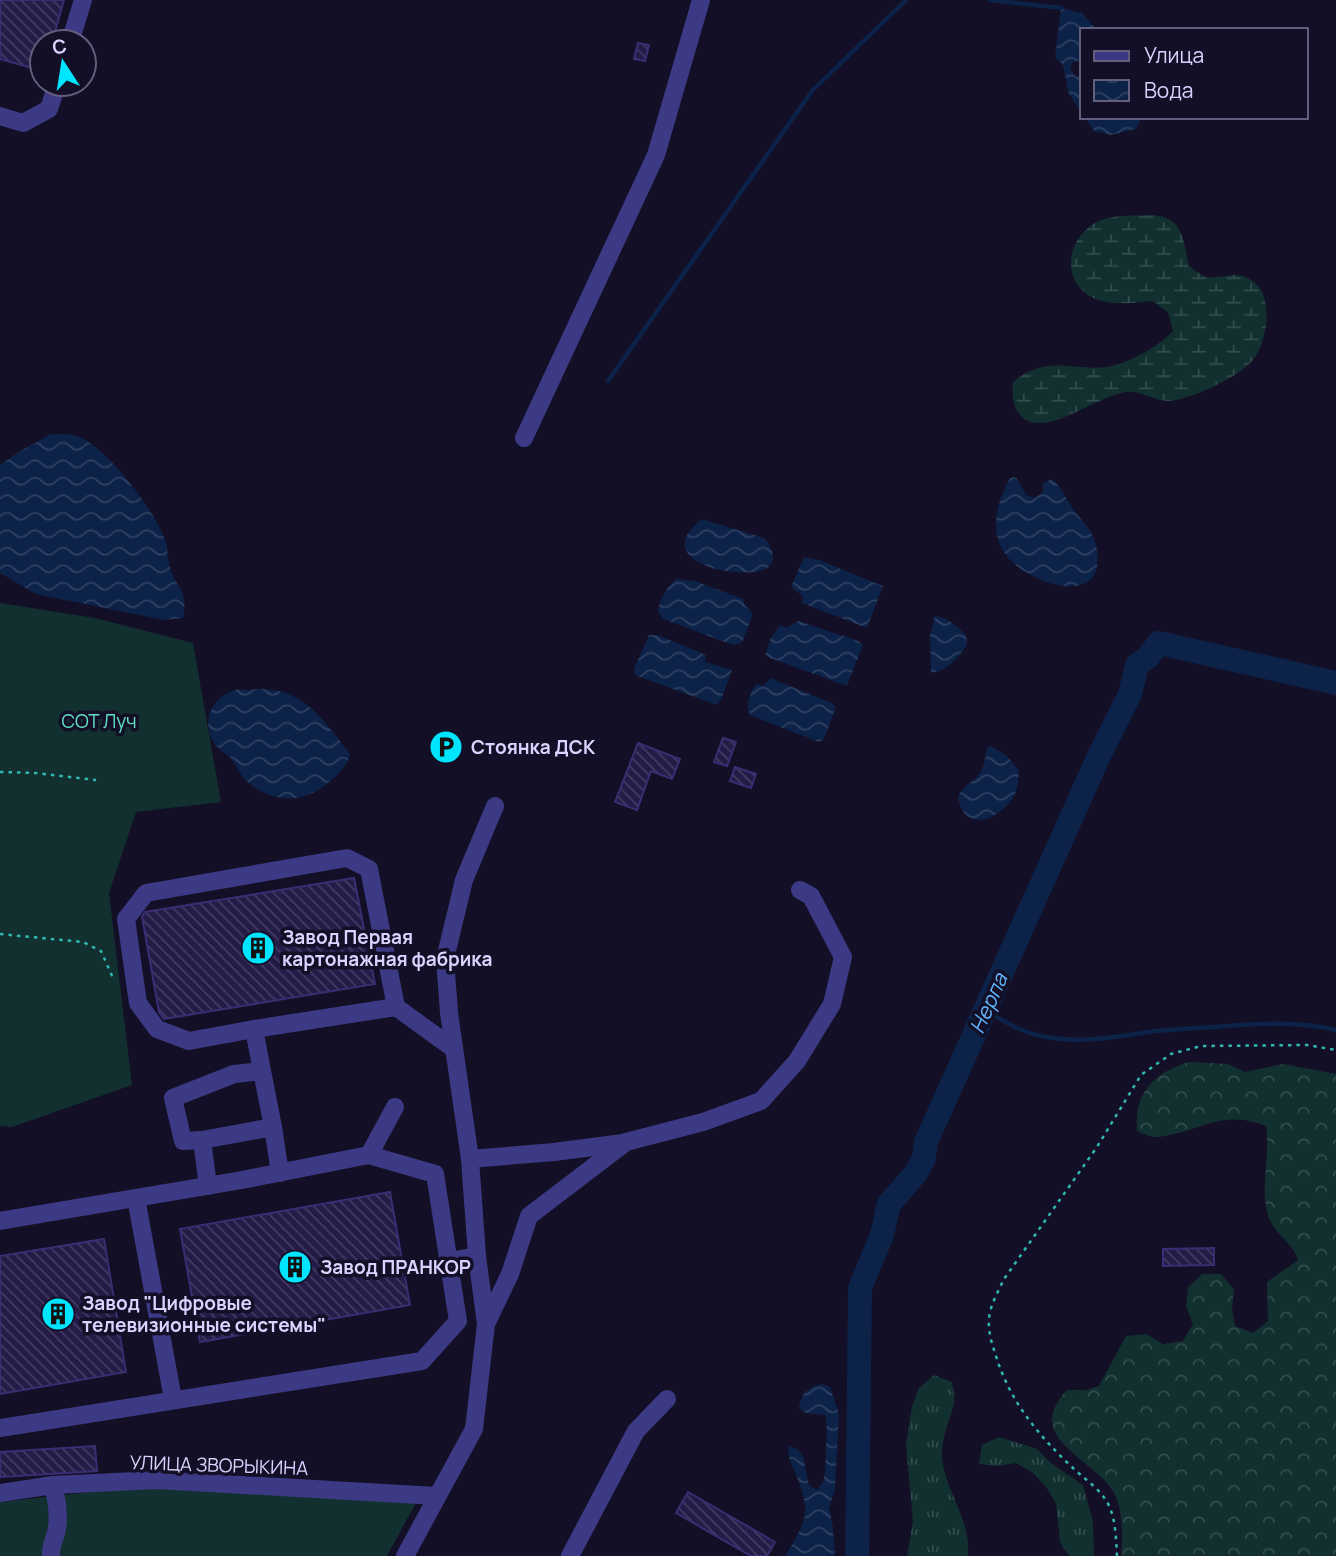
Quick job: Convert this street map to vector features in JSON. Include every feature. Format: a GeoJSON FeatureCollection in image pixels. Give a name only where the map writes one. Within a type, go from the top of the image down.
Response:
{"type":"FeatureCollection","features":[{"type":"Feature","properties":{"kind":"street"},"geometry":{"type":"LineString","coordinates":[[74,28],[83,0]]}},
{"type":"Feature","properties":{"kind":"street"},"geometry":{"type":"LineString","coordinates":[[524,438],[656,155],[701,0]]}},
{"type":"Feature","properties":{"kind":"street"},"geometry":{"type":"LineString","coordinates":[[0,116],[23,123],[49,110],[53,98]]}},
{"type":"Feature","properties":{"kind":"street"},"geometry":{"type":"LineString","coordinates":[[405,1556],[474,1429],[486,1324],[477,1256],[470,1158],[454,1049],[445,959],[464,880],[495,806]]}},
{"type":"Feature","properties":{"kind":"street"},"geometry":{"type":"LineString","coordinates":[[397,1007],[254,1028],[188,1041],[158,1029],[138,1003],[125,919],[146,893],[347,858],[369,869],[397,1007],[454,1049]]}},
{"type":"Feature","properties":{"kind":"street"},"geometry":{"type":"LineString","coordinates":[[470,1158],[554,1152],[626,1142],[703,1122],[761,1101],[797,1061],[832,1004],[843,957],[811,896],[800,890]]}},
{"type":"Feature","properties":{"kind":"street"},"geometry":{"type":"LineString","coordinates":[[254,1028],[280,1173]]}},
{"type":"Feature","properties":{"kind":"street"},"geometry":{"type":"LineString","coordinates":[[262,1071],[234,1074],[173,1098],[183,1141],[273,1127]]}},
{"type":"Feature","properties":{"kind":"street"},"geometry":{"type":"LineString","coordinates":[[369,1155],[395,1107]]}},
{"type":"Feature","properties":{"kind":"street"},"geometry":{"type":"LineString","coordinates":[[202,1140],[208,1186]]}},
{"type":"Feature","properties":{"kind":"street"},"geometry":{"type":"LineString","coordinates":[[486,1324],[510,1274],[529,1216],[626,1142]]}},
{"type":"Feature","properties":{"kind":"street"},"geometry":{"type":"LineString","coordinates":[[0,1221],[208,1186],[369,1155],[435,1174],[458,1321],[422,1361],[0,1428]]}},
{"type":"Feature","properties":{"kind":"street"},"geometry":{"type":"LineString","coordinates":[[136,1198],[173,1399]]}},
{"type":"Feature","properties":{"kind":"street"},"geometry":{"type":"LineString","coordinates":[[449,1261],[477,1256]]}},
{"type":"Feature","properties":{"kind":"street"},"geometry":{"type":"LineString","coordinates":[[570,1556],[636,1431],[667,1399]]}},
{"type":"Feature","properties":{"kind":"street","name":"УЛИЦА ЗВОРЫКИНА"},"geometry":{"type":"LineString","coordinates":[[0,1493],[53,1485],[157,1480],[436,1496]]}},
{"type":"Feature","properties":{"kind":"street"},"geometry":{"type":"LineString","coordinates":[[51,1556],[50,1550],[57,1530],[58,1504],[53,1485]]}},
{"type":"Feature","properties":{"kind":"path"},"geometry":{"type":"LineString","coordinates":[[0,772],[96,780]]}},
{"type":"Feature","properties":{"kind":"path"},"geometry":{"type":"LineString","coordinates":[[0,934],[83,942],[101,951],[113,978]]}},
{"type":"Feature","properties":{"kind":"path"},"geometry":{"type":"LineString","coordinates":[[1116,1556],[1114,1521],[1110,1506],[1097,1488],[1035,1429],[1005,1384],[989,1336],[989,1318],[993,1302],[1004,1279],[1097,1147],[1141,1075],[1158,1062],[1171,1054],[1201,1046],[1307,1045],[1336,1050]]}},
{"type":"Feature","properties":{"kind":"green space"},"geometry":{"type":"Polygon","coordinates":[[[1112,217],[1163,217],[1176,226],[1183,239],[1189,266],[1202,275],[1244,276],[1260,289],[1265,300],[1266,319],[1262,342],[1255,357],[1226,380],[1188,397],[1168,401],[1126,392],[1050,422],[1026,420],[1014,404],[1013,390],[1013,382],[1025,373],[1048,366],[1094,368],[1115,365],[1143,354],[1173,331],[1168,312],[1152,301],[1100,301],[1082,290],[1075,281],[1072,270],[1074,247],[1088,228],[1112,217]]]}},
{"type":"Feature","properties":{"kind":"green space","name":"СОТ Луч"},"geometry":{"type":"Polygon","coordinates":[[[0,603],[95,618],[193,643],[221,802],[136,812],[109,893],[132,1085],[12,1127],[0,1126],[0,603]]]}},
{"type":"Feature","properties":{"kind":"green space"},"geometry":{"type":"Polygon","coordinates":[[[1189,1062],[1228,1064],[1245,1072],[1283,1064],[1336,1074],[1336,1556],[1121,1556],[1120,1514],[1113,1491],[1065,1446],[1056,1434],[1052,1421],[1055,1407],[1067,1390],[1086,1390],[1099,1386],[1126,1336],[1146,1334],[1163,1344],[1183,1341],[1193,1324],[1186,1306],[1188,1287],[1202,1274],[1221,1274],[1234,1289],[1232,1308],[1235,1326],[1253,1333],[1268,1321],[1267,1282],[1298,1260],[1273,1226],[1267,1210],[1266,1126],[1236,1119],[1158,1137],[1137,1131],[1139,1106],[1148,1086],[1165,1072],[1189,1062]]]}},
{"type":"Feature","properties":{"kind":"green space"},"geometry":{"type":"Polygon","coordinates":[[[934,1375],[952,1382],[954,1403],[944,1436],[942,1456],[947,1480],[962,1516],[968,1556],[907,1556],[913,1522],[906,1445],[912,1406],[919,1388],[934,1375]]]}},
{"type":"Feature","properties":{"kind":"green space"},"geometry":{"type":"Polygon","coordinates":[[[999,1437],[1037,1449],[1051,1463],[1083,1485],[1093,1522],[1094,1556],[1069,1556],[1060,1542],[1056,1503],[1033,1473],[1016,1463],[997,1466],[979,1464],[982,1445],[999,1437]]]}},
{"type":"Feature","properties":{"kind":"green space"},"geometry":{"type":"Polygon","coordinates":[[[153,1485],[418,1499],[387,1556],[0,1556],[0,1502],[153,1485]]]}},
{"type":"Feature","properties":{"kind":"water"},"geometry":{"type":"Polygon","coordinates":[[[1061,8],[1082,13],[1095,28],[1080,28],[1080,60],[1073,62],[1070,68],[1076,77],[1080,75],[1080,110],[1069,94],[1063,65],[1055,57],[1061,8]]]}},
{"type":"Feature","properties":{"kind":"water"},"geometry":{"type":"Polygon","coordinates":[[[1086,119],[1141,119],[1136,129],[1111,135],[1094,131],[1086,119]]]}},
{"type":"Feature","properties":{"kind":"water"},"geometry":{"type":"Polygon","coordinates":[[[51,434],[83,438],[110,460],[143,501],[166,542],[168,561],[183,594],[183,618],[164,620],[36,594],[0,573],[0,465],[51,434]]]}},
{"type":"Feature","properties":{"kind":"water"},"geometry":{"type":"Polygon","coordinates":[[[1014,477],[1026,495],[1035,498],[1043,492],[1043,483],[1052,479],[1090,532],[1095,540],[1098,560],[1096,571],[1084,584],[1063,586],[1039,579],[1011,561],[1002,549],[996,524],[998,509],[1010,478],[1014,477]]]}},
{"type":"Feature","properties":{"kind":"water"},"geometry":{"type":"Polygon","coordinates":[[[702,519],[764,538],[772,551],[771,564],[763,570],[734,572],[702,564],[690,556],[685,546],[688,534],[702,519]]]}},
{"type":"Feature","properties":{"kind":"water"},"geometry":{"type":"Polygon","coordinates":[[[804,557],[819,560],[883,586],[867,628],[802,603],[803,596],[791,587],[804,557]]]}},
{"type":"Feature","properties":{"kind":"water"},"geometry":{"type":"Polygon","coordinates":[[[676,579],[695,581],[743,599],[752,616],[742,643],[733,645],[663,619],[658,611],[660,602],[676,579]]]}},
{"type":"Feature","properties":{"kind":"water"},"geometry":{"type":"Polygon","coordinates":[[[935,616],[948,620],[966,635],[967,644],[952,663],[931,673],[930,635],[935,616]]]}},
{"type":"Feature","properties":{"kind":"water"},"geometry":{"type":"Polygon","coordinates":[[[798,621],[863,645],[847,686],[765,656],[770,640],[780,625],[787,628],[798,621]]]}},
{"type":"Feature","properties":{"kind":"water"},"geometry":{"type":"Polygon","coordinates":[[[649,635],[657,635],[706,655],[705,662],[732,670],[721,700],[716,705],[635,675],[634,669],[649,635]]]}},
{"type":"Feature","properties":{"kind":"water"},"geometry":{"type":"Polygon","coordinates":[[[770,678],[836,707],[824,739],[819,742],[750,715],[750,695],[756,684],[764,686],[770,678]]]}},
{"type":"Feature","properties":{"kind":"water"},"geometry":{"type":"Polygon","coordinates":[[[239,689],[276,690],[301,701],[323,720],[350,754],[344,767],[319,790],[299,798],[278,797],[258,790],[217,747],[209,729],[208,720],[215,703],[239,689]]]}},
{"type":"Feature","properties":{"kind":"water"},"geometry":{"type":"Polygon","coordinates":[[[991,746],[1007,756],[1019,771],[1017,788],[1013,798],[999,813],[982,820],[974,819],[967,816],[961,808],[958,797],[980,773],[987,748],[991,746]]]}},
{"type":"Feature","properties":{"kind":"water"},"geometry":{"type":"Polygon","coordinates":[[[823,1384],[830,1387],[839,1414],[835,1489],[829,1508],[835,1556],[785,1556],[805,1516],[804,1498],[789,1456],[789,1446],[798,1449],[803,1457],[809,1485],[817,1490],[825,1473],[825,1415],[806,1413],[799,1408],[806,1391],[823,1384]]]}},
{"type":"Feature","properties":{"kind":"building"},"geometry":{"type":"Polygon","coordinates":[[[0,0],[64,0],[56,28],[28,28],[28,67],[0,59],[0,0]]]}},
{"type":"Feature","properties":{"kind":"building"},"geometry":{"type":"Polygon","coordinates":[[[638,43],[649,45],[645,61],[634,59],[638,43]]]}},
{"type":"Feature","properties":{"kind":"building"},"geometry":{"type":"Polygon","coordinates":[[[723,738],[736,742],[727,766],[714,762],[723,738]]]}},
{"type":"Feature","properties":{"kind":"building"},"geometry":{"type":"Polygon","coordinates":[[[638,743],[680,759],[672,779],[651,771],[637,810],[615,802],[638,743]]]}},
{"type":"Feature","properties":{"kind":"building"},"geometry":{"type":"Polygon","coordinates":[[[735,767],[756,774],[751,788],[730,781],[735,767]]]}},
{"type":"Feature","properties":{"kind":"building","name":"Завод Первая картонажная фабрика"},"geometry":{"type":"Polygon","coordinates":[[[354,878],[375,984],[164,1019],[159,1012],[142,917],[145,912],[354,878]]]}},
{"type":"Feature","properties":{"kind":"building","name":"Завод ПРАНКОР"},"geometry":{"type":"Polygon","coordinates":[[[390,1192],[410,1305],[200,1342],[180,1229],[390,1192]]]}},
{"type":"Feature","properties":{"kind":"building","name":"Завод \"Цифровые телевизионные системы\""},"geometry":{"type":"Polygon","coordinates":[[[104,1239],[126,1372],[0,1394],[0,1256],[104,1239]]]}},
{"type":"Feature","properties":{"kind":"building"},"geometry":{"type":"Polygon","coordinates":[[[1214,1248],[1214,1265],[1163,1266],[1163,1249],[1214,1248]]]}},
{"type":"Feature","properties":{"kind":"building"},"geometry":{"type":"Polygon","coordinates":[[[95,1446],[97,1471],[0,1477],[0,1452],[95,1446]]]}},
{"type":"Feature","properties":{"kind":"building"},"geometry":{"type":"Polygon","coordinates":[[[688,1492],[775,1542],[767,1556],[751,1556],[676,1513],[688,1492]]]}},
{"type":"Feature","properties":{"kind":"waterway"},"geometry":{"type":"LineString","coordinates":[[608,381],[812,91],[906,0]]}},
{"type":"Feature","properties":{"kind":"waterway"},"geometry":{"type":"LineString","coordinates":[[990,0],[1061,8]]}},
{"type":"Feature","properties":{"kind":"waterway","name":"Нерпа"},"geometry":{"type":"LineString","coordinates":[[857,1556],[860,1288],[882,1235],[889,1204],[916,1173],[924,1158],[926,1142],[1098,758],[1130,694],[1137,665],[1148,657],[1159,643],[1336,683]]}},
{"type":"Feature","properties":{"kind":"waterway"},"geometry":{"type":"LineString","coordinates":[[984,1009],[1023,1031],[1066,1039],[1096,1039],[1162,1030],[1260,1024],[1305,1025],[1336,1030]]}},
{"type":"Feature","properties":{"kind":"place","name":"Стоянка ДСК"},"geometry":{"type":"Point","coordinates":[446,747]}},
{"type":"Feature","properties":{"kind":"place","name":"Завод Первая картонажная фабрика"},"geometry":{"type":"Point","coordinates":[258,948]}},
{"type":"Feature","properties":{"kind":"place","name":"Завод ПРАНКОР"},"geometry":{"type":"Point","coordinates":[295,1267]}},
{"type":"Feature","properties":{"kind":"place","name":"Завод \"Цифровые телевизионные системы\""},"geometry":{"type":"Point","coordinates":[58,1314]}}]}
